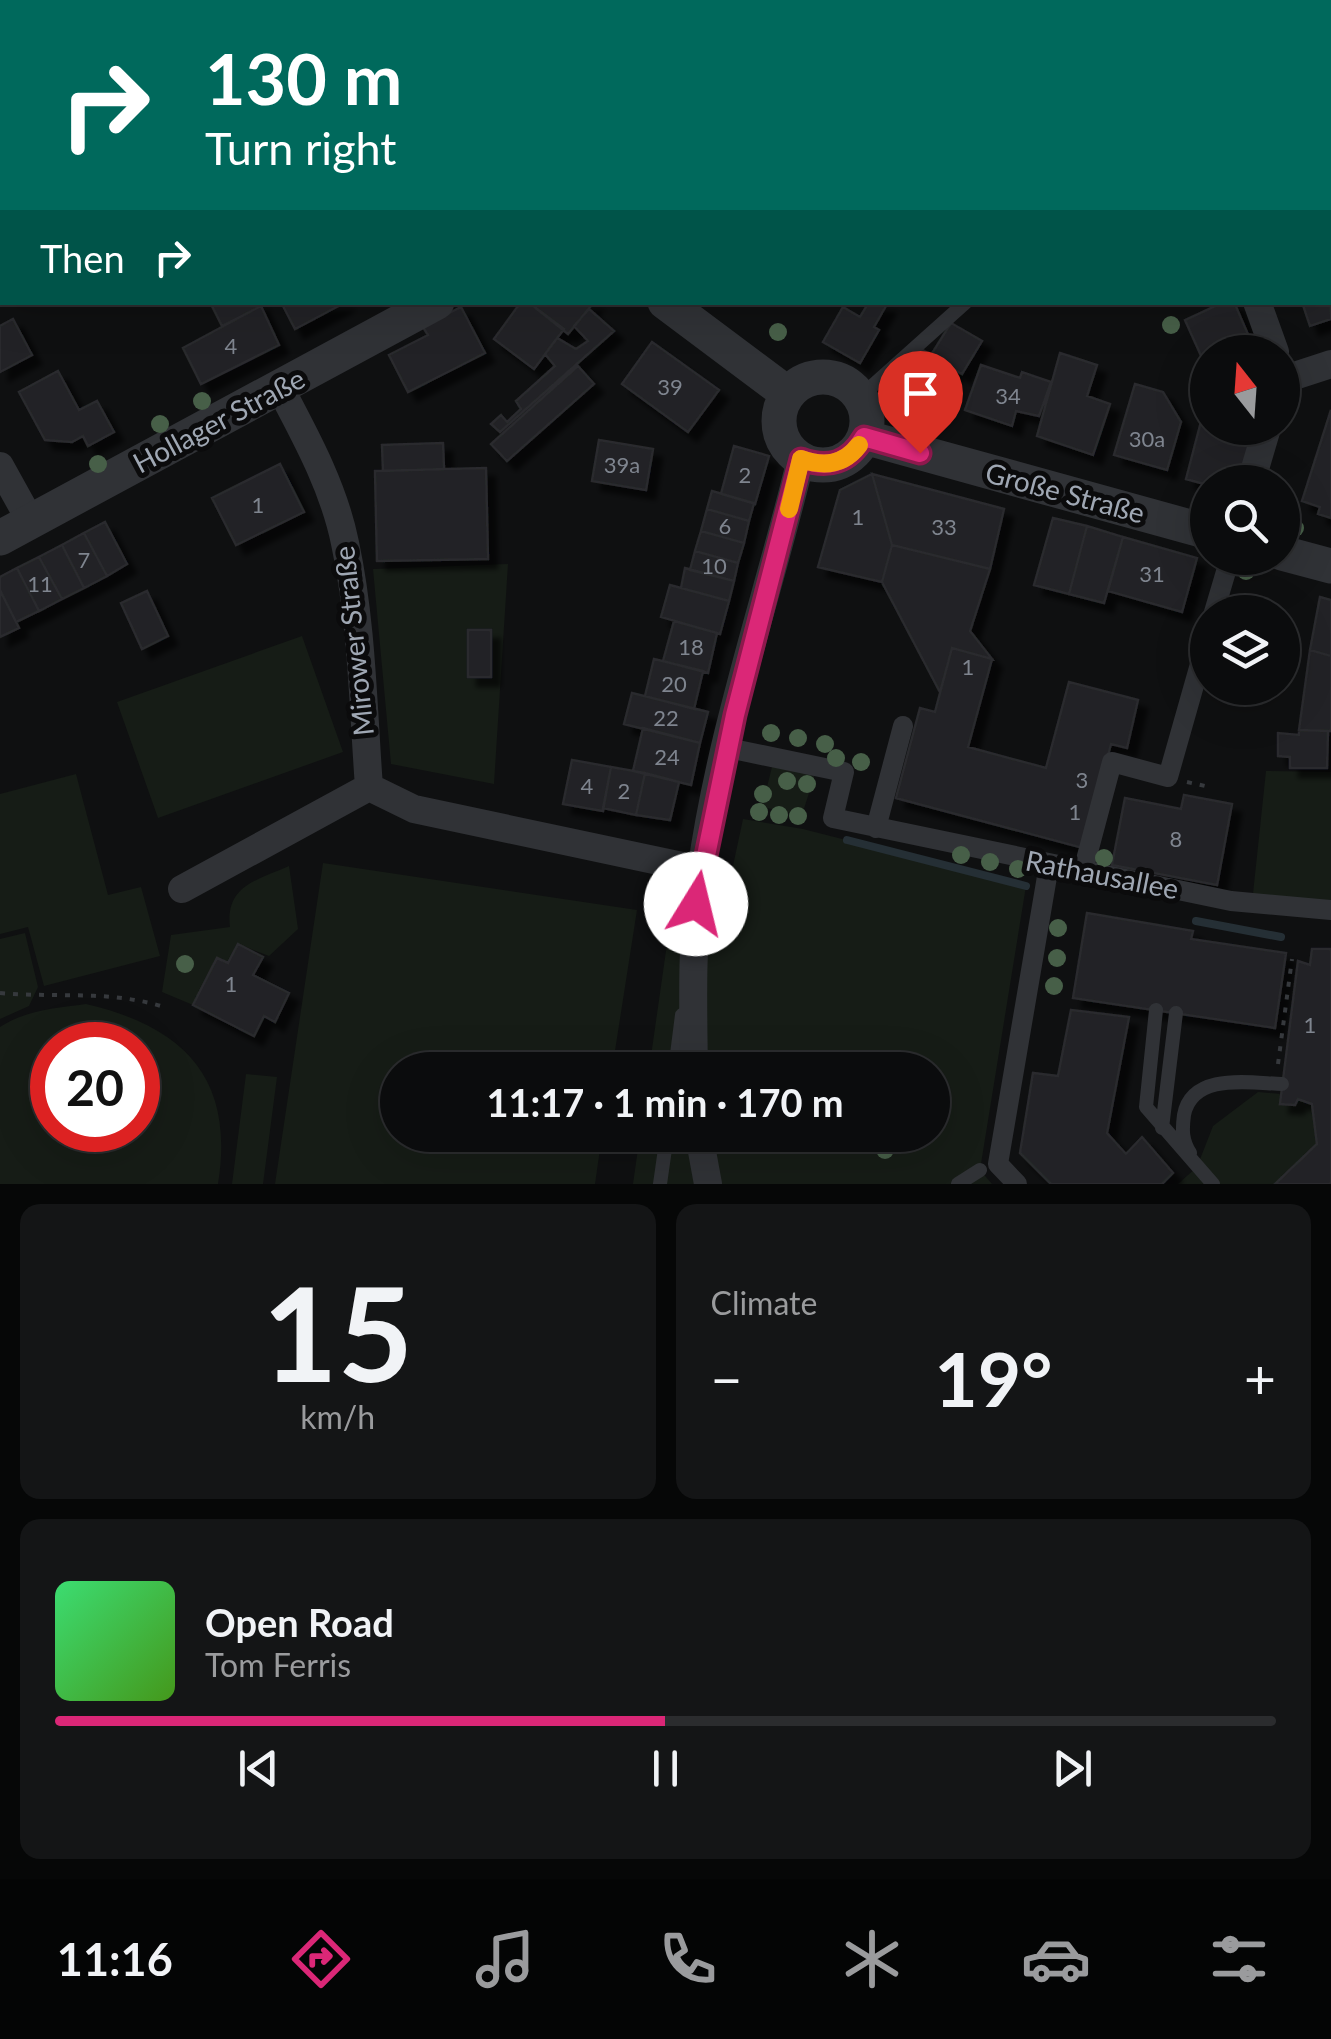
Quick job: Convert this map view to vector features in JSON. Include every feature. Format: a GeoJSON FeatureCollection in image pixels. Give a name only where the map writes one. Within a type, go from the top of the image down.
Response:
{"type":"FeatureCollection","features":[{"type":"Feature","properties":{"kind":"street","name":"Hollager Straße"},"geometry":{"type":"LineString","coordinates":[[15,530],[280,388],[395,312],[424,305]]}},
{"type":"Feature","properties":{"kind":"street"},"geometry":{"type":"LineString","coordinates":[[669,305],[788,394]]}},
{"type":"Feature","properties":{"kind":"street"},"geometry":{"type":"LineString","coordinates":[[1258,305],[1270,335]]}},
{"type":"Feature","properties":{"kind":"street"},"geometry":{"type":"LineString","coordinates":[[1300,374],[1331,364]]}},
{"type":"Feature","properties":{"kind":"street"},"geometry":{"type":"LineString","coordinates":[[811,378],[839,379],[860,397],[867,424],[864,437],[856,450],[830,464],[801,459],[782,437],[779,422],[788,394],[811,378]]}},
{"type":"Feature","properties":{"kind":"street","name":"Mirower Straße"},"geometry":{"type":"LineString","coordinates":[[280,388],[316,457],[345,540],[357,622],[369,787]]}},
{"type":"Feature","properties":{"kind":"street","name":"Große Straße"},"geometry":{"type":"LineString","coordinates":[[864,437],[1190,527]]}},
{"type":"Feature","properties":{"kind":"street"},"geometry":{"type":"LineString","coordinates":[[694,1052],[693,947],[701,870],[801,459]]}},
{"type":"Feature","properties":{"kind":"street"},"geometry":{"type":"LineString","coordinates":[[0,466],[15,530]]}},
{"type":"Feature","properties":{"kind":"street"},"geometry":{"type":"LineString","coordinates":[[1300,558],[1331,566]]}},
{"type":"Feature","properties":{"kind":"street"},"geometry":{"type":"LineString","coordinates":[[1083,871],[1112,762],[1168,777],[1190,699]]}},
{"type":"Feature","properties":{"kind":"street"},"geometry":{"type":"LineString","coordinates":[[876,828],[903,726]]}},
{"type":"Feature","properties":{"kind":"street","name":"Rathausallee"},"geometry":{"type":"LineString","coordinates":[[728,748],[844,772],[833,818],[1232,902],[1331,910]]}},
{"type":"Feature","properties":{"kind":"street"},"geometry":{"type":"LineString","coordinates":[[182,888],[369,787],[414,809],[701,870]]}},
{"type":"Feature","properties":{"kind":"street"},"geometry":{"type":"LineString","coordinates":[[1016,1184],[989,1167],[1049,865]]}},
{"type":"Feature","properties":{"kind":"street"},"geometry":{"type":"LineString","coordinates":[[702,1152],[708,1184]]}},
{"type":"Feature","properties":{"kind":"lane"},"geometry":{"type":"LineString","coordinates":[[860,397],[963,305]]}},
{"type":"Feature","properties":{"kind":"lane"},"geometry":{"type":"LineString","coordinates":[[677,1052],[701,870]]}},
{"type":"Feature","properties":{"kind":"lane"},"geometry":{"type":"LineString","coordinates":[[1156,1010],[1146,1106],[1212,1184]]}},
{"type":"Feature","properties":{"kind":"lane"},"geometry":{"type":"LineString","coordinates":[[1162,1128],[1176,1013]]}},
{"type":"Feature","properties":{"kind":"lane"},"geometry":{"type":"LineString","coordinates":[[1197,1167],[1183,1141],[1186,1107],[1208,1086],[1279,1087]]}},
{"type":"Feature","properties":{"kind":"lane"},"geometry":{"type":"LineString","coordinates":[[660,1184],[664,1152]]}},
{"type":"Feature","properties":{"kind":"lane"},"geometry":{"type":"LineString","coordinates":[[958,1184],[989,1167]]}},
{"type":"Feature","properties":{"kind":"path"},"geometry":{"type":"LineString","coordinates":[[1279,1087],[1292,960]]}},
{"type":"Feature","properties":{"kind":"path"},"geometry":{"type":"LineString","coordinates":[[0,993],[40,997],[84,992],[127,996],[161,1006]]}},
{"type":"Feature","properties":{"kind":"shaded area"},"geometry":{"type":"Polygon","coordinates":[[[508,564],[494,784],[391,764],[373,569],[508,564]]]}},
{"type":"Feature","properties":{"kind":"shaded area"},"geometry":{"type":"Polygon","coordinates":[[[302,636],[343,752],[158,818],[117,702],[302,636]]]}},
{"type":"Feature","properties":{"kind":"shaded area"},"geometry":{"type":"Polygon","coordinates":[[[772,767],[815,774],[802,815],[762,807],[772,767]]]}},
{"type":"Feature","properties":{"kind":"shaded area"},"geometry":{"type":"Polygon","coordinates":[[[1266,771],[1331,772],[1331,910],[1252,903],[1266,771]]]}},
{"type":"Feature","properties":{"kind":"shaded area"},"geometry":{"type":"Polygon","coordinates":[[[76,774],[108,895],[141,887],[160,956],[44,986],[28,927],[0,934],[0,794],[76,774]]]}},
{"type":"Feature","properties":{"kind":"shaded area"},"geometry":{"type":"Polygon","coordinates":[[[743,819],[803,829],[1026,886],[980,1170],[992,1184],[633,1184],[638,1152],[950,1152],[950,1052],[652,1052],[671,916],[721,922],[743,819]]]}},
{"type":"Feature","properties":{"kind":"shaded area"},"geometry":{"type":"Polygon","coordinates":[[[323,863],[637,910],[615,1052],[380,1052],[380,1152],[600,1152],[595,1184],[275,1184],[323,863]]]}},
{"type":"Feature","properties":{"kind":"shaded area"},"geometry":{"type":"Polygon","coordinates":[[[289,866],[298,929],[269,956],[238,944],[228,963],[217,958],[193,1005],[162,992],[171,935],[230,927],[230,913],[238,893],[289,866]]]}},
{"type":"Feature","properties":{"kind":"shaded area"},"geometry":{"type":"Polygon","coordinates":[[[25,933],[38,987],[29,1006],[0,1019],[0,939],[25,933]]]}},
{"type":"Feature","properties":{"kind":"shaded area"},"geometry":{"type":"Polygon","coordinates":[[[86,1004],[139,1022],[30,1022],[30,1152],[160,1152],[160,1033],[196,1063],[210,1087],[221,1147],[218,1184],[0,1184],[0,1027],[31,1013],[86,1004]]]}},
{"type":"Feature","properties":{"kind":"shaded area"},"geometry":{"type":"Polygon","coordinates":[[[246,1074],[277,1077],[263,1184],[232,1184],[246,1074]]]}},
{"type":"Feature","properties":{"kind":"shaded area"},"geometry":{"type":"Polygon","coordinates":[[[1258,1092],[1281,1094],[1281,1104],[1294,1105],[1298,1099],[1312,1104],[1317,1144],[1275,1184],[1178,1184],[1197,1167],[1213,1126],[1258,1092]]]}},
{"type":"Feature","properties":{"kind":"building"},"geometry":{"type":"Polygon","coordinates":[[[212,305],[261,305],[261,306],[222,326],[212,305]]]}},
{"type":"Feature","properties":{"kind":"building"},"geometry":{"type":"Polygon","coordinates":[[[283,305],[340,305],[295,329],[283,305]]]}},
{"type":"Feature","properties":{"kind":"building"},"geometry":{"type":"Polygon","coordinates":[[[519,305],[532,305],[564,329],[534,369],[494,339],[519,305]]]}},
{"type":"Feature","properties":{"kind":"building"},"geometry":{"type":"Polygon","coordinates":[[[532,305],[592,305],[568,334],[532,305]]]}},
{"type":"Feature","properties":{"kind":"building"},"geometry":{"type":"Polygon","coordinates":[[[867,305],[886,305],[874,327],[879,330],[860,363],[823,342],[843,307],[860,317],[867,305]]]}},
{"type":"Feature","properties":{"kind":"building"},"geometry":{"type":"Polygon","coordinates":[[[1218,305],[1235,305],[1248,335],[1192,335],[1185,320],[1218,305]]]}},
{"type":"Feature","properties":{"kind":"building"},"geometry":{"type":"Polygon","coordinates":[[[1303,305],[1331,305],[1331,319],[1310,326],[1303,305]]]}},
{"type":"Feature","properties":{"kind":"building"},"geometry":{"type":"Polygon","coordinates":[[[261,306],[279,345],[201,384],[183,348],[261,306]]]}},
{"type":"Feature","properties":{"kind":"building"},"geometry":{"type":"Polygon","coordinates":[[[461,307],[485,353],[408,392],[389,355],[428,335],[423,327],[461,307]]]}},
{"type":"Feature","properties":{"kind":"building"},"geometry":{"type":"Polygon","coordinates":[[[589,309],[614,331],[500,432],[491,424],[501,415],[507,422],[521,409],[516,401],[555,366],[545,354],[557,338],[576,349],[588,341],[574,326],[589,309]]]}},
{"type":"Feature","properties":{"kind":"building"},"geometry":{"type":"Polygon","coordinates":[[[13,319],[32,355],[0,372],[0,326],[13,319]]]}},
{"type":"Feature","properties":{"kind":"building"},"geometry":{"type":"Polygon","coordinates":[[[951,323],[982,341],[962,374],[953,369],[933,401],[901,382],[921,349],[931,355],[951,323]]]}},
{"type":"Feature","properties":{"kind":"building"},"geometry":{"type":"Polygon","coordinates":[[[652,342],[719,390],[688,432],[622,384],[652,342]]]}},
{"type":"Feature","properties":{"kind":"building"},"geometry":{"type":"Polygon","coordinates":[[[1060,353],[1097,365],[1087,396],[1110,404],[1093,455],[1037,436],[1060,353]]]}},
{"type":"Feature","properties":{"kind":"building"},"geometry":{"type":"Polygon","coordinates":[[[981,365],[1020,378],[1022,372],[1051,382],[1039,416],[1016,411],[1012,426],[965,410],[981,365]]]}},
{"type":"Feature","properties":{"kind":"building"},"geometry":{"type":"Polygon","coordinates":[[[578,366],[594,384],[507,461],[491,444],[578,366]]]}},
{"type":"Feature","properties":{"kind":"building"},"geometry":{"type":"Polygon","coordinates":[[[58,371],[79,410],[97,401],[114,432],[88,446],[83,436],[72,442],[45,440],[19,392],[58,371]]]}},
{"type":"Feature","properties":{"kind":"building"},"geometry":{"type":"Polygon","coordinates":[[[1135,384],[1163,392],[1181,422],[1167,470],[1114,455],[1135,384]]]}},
{"type":"Feature","properties":{"kind":"building"},"geometry":{"type":"Polygon","coordinates":[[[1331,410],[1331,518],[1318,514],[1320,507],[1302,501],[1331,410]]]}},
{"type":"Feature","properties":{"kind":"building"},"geometry":{"type":"Polygon","coordinates":[[[599,440],[653,449],[646,490],[592,481],[599,440]]]}},
{"type":"Feature","properties":{"kind":"building"},"geometry":{"type":"Polygon","coordinates":[[[443,443],[444,469],[383,471],[382,445],[443,443]]]}},
{"type":"Feature","properties":{"kind":"building"},"geometry":{"type":"Polygon","coordinates":[[[1195,445],[1252,445],[1247,465],[1190,465],[1190,480],[1186,479],[1195,445]]]}},
{"type":"Feature","properties":{"kind":"building"},"geometry":{"type":"Polygon","coordinates":[[[734,446],[769,456],[755,504],[721,494],[734,446]]]}},
{"type":"Feature","properties":{"kind":"building"},"geometry":{"type":"Polygon","coordinates":[[[280,464],[304,512],[236,545],[212,498],[280,464]]]}},
{"type":"Feature","properties":{"kind":"building"},"geometry":{"type":"Polygon","coordinates":[[[486,468],[488,559],[377,561],[375,471],[486,468]]]}},
{"type":"Feature","properties":{"kind":"building"},"geometry":{"type":"Polygon","coordinates":[[[872,474],[1004,509],[990,569],[892,545],[872,474]]]}},
{"type":"Feature","properties":{"kind":"building"},"geometry":{"type":"Polygon","coordinates":[[[872,474],[892,545],[882,582],[818,567],[840,490],[872,474]]]}},
{"type":"Feature","properties":{"kind":"building"},"geometry":{"type":"Polygon","coordinates":[[[712,491],[754,503],[749,521],[707,509],[712,491]]]}},
{"type":"Feature","properties":{"kind":"building"},"geometry":{"type":"Polygon","coordinates":[[[707,509],[749,521],[744,543],[701,531],[707,509]]]}},
{"type":"Feature","properties":{"kind":"building"},"geometry":{"type":"Polygon","coordinates":[[[1053,518],[1087,526],[1069,594],[1034,585],[1053,518]]]}},
{"type":"Feature","properties":{"kind":"building"},"geometry":{"type":"Polygon","coordinates":[[[105,522],[127,564],[107,576],[84,533],[105,522]]]}},
{"type":"Feature","properties":{"kind":"building"},"geometry":{"type":"Polygon","coordinates":[[[1087,526],[1123,537],[1104,603],[1069,594],[1087,526]]]}},
{"type":"Feature","properties":{"kind":"building"},"geometry":{"type":"Polygon","coordinates":[[[701,531],[744,543],[738,563],[695,551],[701,531]]]}},
{"type":"Feature","properties":{"kind":"building"},"geometry":{"type":"Polygon","coordinates":[[[84,533],[107,576],[84,588],[62,545],[84,533]]]}},
{"type":"Feature","properties":{"kind":"building"},"geometry":{"type":"Polygon","coordinates":[[[1123,537],[1190,556],[1192,575],[1182,612],[1108,591],[1123,537]]]}},
{"type":"Feature","properties":{"kind":"building"},"geometry":{"type":"Polygon","coordinates":[[[62,545],[84,588],[62,599],[39,557],[62,545]]]}},
{"type":"Feature","properties":{"kind":"building"},"geometry":{"type":"Polygon","coordinates":[[[892,545],[990,569],[970,631],[992,659],[952,648],[940,692],[882,582],[892,545]]]}},
{"type":"Feature","properties":{"kind":"building"},"geometry":{"type":"Polygon","coordinates":[[[695,551],[738,563],[734,581],[690,570],[695,551]]]}},
{"type":"Feature","properties":{"kind":"building"},"geometry":{"type":"Polygon","coordinates":[[[39,557],[62,599],[39,611],[17,568],[39,557]]]}},
{"type":"Feature","properties":{"kind":"building"},"geometry":{"type":"Polygon","coordinates":[[[17,568],[39,611],[16,622],[0,590],[0,577],[17,568]]]}},
{"type":"Feature","properties":{"kind":"building"},"geometry":{"type":"Polygon","coordinates":[[[685,568],[734,581],[729,601],[681,588],[685,568]]]}},
{"type":"Feature","properties":{"kind":"building"},"geometry":{"type":"Polygon","coordinates":[[[670,585],[729,601],[720,634],[661,617],[670,585]]]}},
{"type":"Feature","properties":{"kind":"building"},"geometry":{"type":"Polygon","coordinates":[[[0,590],[19,628],[0,637],[0,590]]]}},
{"type":"Feature","properties":{"kind":"building"},"geometry":{"type":"Polygon","coordinates":[[[147,591],[168,636],[142,649],[121,603],[147,591]]]}},
{"type":"Feature","properties":{"kind":"building"},"geometry":{"type":"Polygon","coordinates":[[[1320,597],[1331,600],[1331,656],[1310,650],[1320,597]]]}},
{"type":"Feature","properties":{"kind":"building"},"geometry":{"type":"Polygon","coordinates":[[[674,621],[717,633],[708,673],[663,661],[674,621]]]}},
{"type":"Feature","properties":{"kind":"building"},"geometry":{"type":"Polygon","coordinates":[[[468,630],[491,630],[491,677],[468,677],[468,630]]]}},
{"type":"Feature","properties":{"kind":"building"},"geometry":{"type":"Polygon","coordinates":[[[952,648],[992,659],[968,747],[1046,768],[1069,682],[1138,700],[1127,748],[1111,744],[1083,848],[896,798],[920,708],[935,712],[952,648]]]}},
{"type":"Feature","properties":{"kind":"building"},"geometry":{"type":"Polygon","coordinates":[[[1310,650],[1331,656],[1331,731],[1299,730],[1310,650]]]}},
{"type":"Feature","properties":{"kind":"building"},"geometry":{"type":"Polygon","coordinates":[[[654,659],[703,671],[694,709],[645,696],[654,659]]]}},
{"type":"Feature","properties":{"kind":"building"},"geometry":{"type":"Polygon","coordinates":[[[632,693],[708,712],[700,743],[624,724],[632,693]]]}},
{"type":"Feature","properties":{"kind":"building"},"geometry":{"type":"Polygon","coordinates":[[[643,728],[700,743],[691,785],[633,771],[643,728]]]}},
{"type":"Feature","properties":{"kind":"building"},"geometry":{"type":"Polygon","coordinates":[[[1299,730],[1328,731],[1327,768],[1290,768],[1290,757],[1278,756],[1278,733],[1299,735],[1299,730]]]}},
{"type":"Feature","properties":{"kind":"building"},"geometry":{"type":"Polygon","coordinates":[[[572,760],[611,767],[603,811],[563,804],[572,760]]]}},
{"type":"Feature","properties":{"kind":"building"},"geometry":{"type":"Polygon","coordinates":[[[611,767],[645,773],[636,815],[603,808],[611,767]]]}},
{"type":"Feature","properties":{"kind":"building"},"geometry":{"type":"Polygon","coordinates":[[[645,773],[679,782],[670,820],[636,815],[645,773]]]}},
{"type":"Feature","properties":{"kind":"building"},"geometry":{"type":"Polygon","coordinates":[[[1184,795],[1232,804],[1217,885],[1112,865],[1125,798],[1181,809],[1184,795]]]}},
{"type":"Feature","properties":{"kind":"building"},"geometry":{"type":"Polygon","coordinates":[[[1087,913],[1193,931],[1191,939],[1286,953],[1275,1028],[1073,998],[1087,913]]]}},
{"type":"Feature","properties":{"kind":"building"},"geometry":{"type":"Polygon","coordinates":[[[238,944],[263,957],[253,975],[289,993],[275,1022],[264,1016],[254,1036],[193,1005],[217,958],[228,963],[238,944]]]}},
{"type":"Feature","properties":{"kind":"building"},"geometry":{"type":"Polygon","coordinates":[[[1312,949],[1331,949],[1331,1184],[1275,1184],[1317,1144],[1312,1104],[1298,1099],[1295,1105],[1280,1104],[1298,961],[1310,965],[1312,949]]]}},
{"type":"Feature","properties":{"kind":"building"},"geometry":{"type":"Polygon","coordinates":[[[1071,1010],[1129,1017],[1107,1133],[1126,1154],[1142,1137],[1173,1173],[1162,1184],[1051,1184],[1020,1153],[1033,1073],[1058,1076],[1071,1010]]]}},
{"type":"Feature","properties":{"kind":"waterway"},"geometry":{"type":"LineString","coordinates":[[847,840],[1026,886]]}},
{"type":"Feature","properties":{"kind":"waterway"},"geometry":{"type":"LineString","coordinates":[[1196,921],[1281,937]]}},
{"type":"Feature","properties":{"kind":"slow traffic"},"geometry":{"type":"LineString","coordinates":[[789,509],[801,459],[830,464],[844,459],[859,445]]}},
{"type":"Feature","properties":{"kind":"route"},"geometry":{"type":"LineString","coordinates":[[696,904],[735,715],[801,459],[830,464],[856,450],[864,437],[920,453]]}}]}
